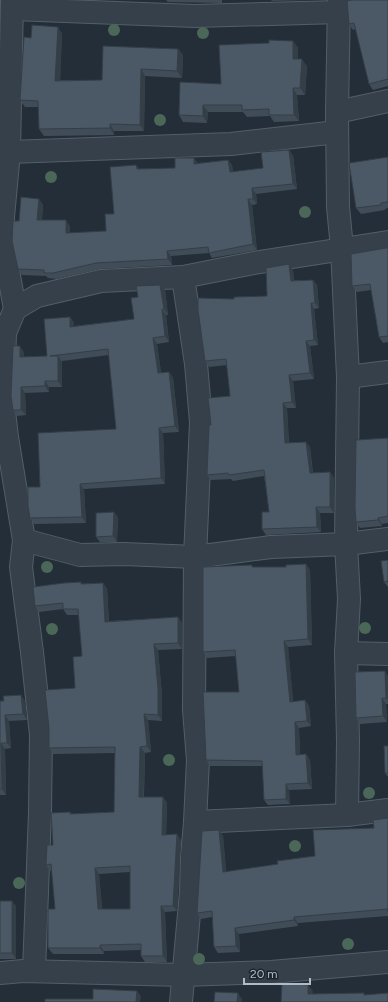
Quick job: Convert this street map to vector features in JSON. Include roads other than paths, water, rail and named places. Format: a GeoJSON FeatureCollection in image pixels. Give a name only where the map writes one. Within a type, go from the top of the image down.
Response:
{"type":"FeatureCollection","features":[{"type":"Feature","properties":{"kind":"street"},"geometry":{"type":"LineString","coordinates":[[34,971],[40,812],[41,735],[21,568],[24,540],[7,437],[3,402],[5,332],[15,309],[4,248],[3,217],[9,152],[13,4],[195,16],[339,6],[337,122],[338,207],[342,248],[348,377],[346,544],[349,598],[346,653],[348,741],[347,815]]}},
{"type":"Feature","properties":{"kind":"street"},"geometry":{"type":"LineString","coordinates":[[9,152],[231,144],[337,122],[388,102]]}},
{"type":"Feature","properties":{"kind":"street"},"geometry":{"type":"LineString","coordinates":[[15,309],[37,296],[101,282],[183,277],[254,263],[388,242]]}},
{"type":"Feature","properties":{"kind":"street"},"geometry":{"type":"LineString","coordinates":[[181,1002],[195,822],[198,760],[194,710],[195,557],[201,422],[196,364],[183,277]]}},
{"type":"Feature","properties":{"kind":"street"},"geometry":{"type":"LineString","coordinates":[[348,377],[388,372]]}},
{"type":"Feature","properties":{"kind":"street"},"geometry":{"type":"LineString","coordinates":[[24,540],[80,555],[124,554],[195,557],[271,547],[346,544],[388,539]]}},
{"type":"Feature","properties":{"kind":"street"},"geometry":{"type":"LineString","coordinates":[[346,653],[388,654]]}},
{"type":"Feature","properties":{"kind":"street"},"geometry":{"type":"LineString","coordinates":[[195,822],[347,815],[388,810]]}},
{"type":"Feature","properties":{"kind":"street"},"geometry":{"type":"LineString","coordinates":[[0,973],[34,971],[183,975],[271,972],[388,962]]}}]}
